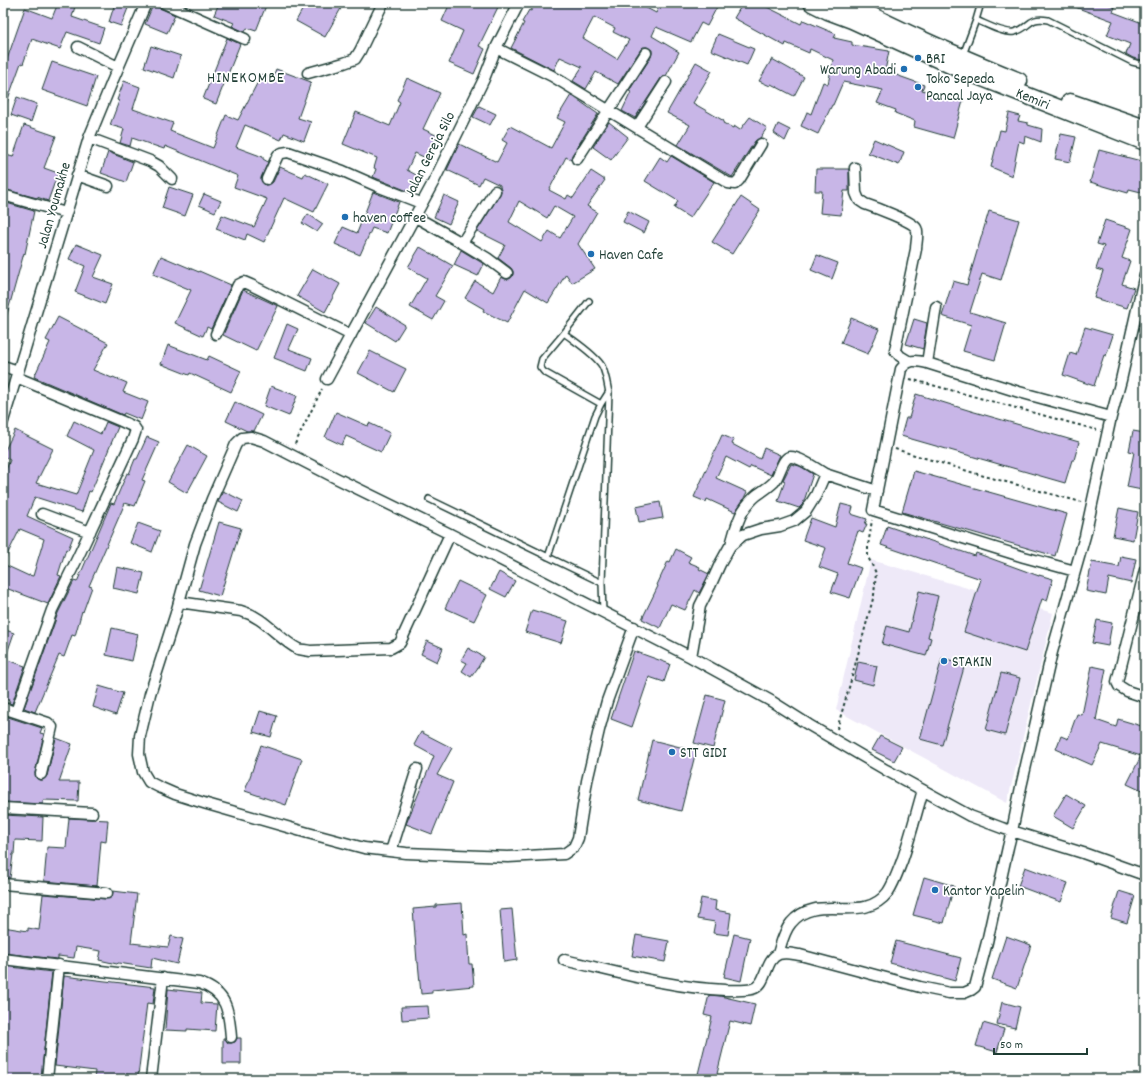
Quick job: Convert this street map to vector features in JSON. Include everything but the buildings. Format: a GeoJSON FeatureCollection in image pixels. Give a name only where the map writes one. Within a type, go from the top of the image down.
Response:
{"type":"FeatureCollection","features":[{"type":"Feature","properties":{"kind":"highway"},"geometry":{"type":"LineString","coordinates":[[812,3],[845,7],[875,18],[924,41],[959,62],[1145,128]]}},
{"type":"Feature","properties":{"kind":"highway","name":"Kemiri"},"geometry":{"type":"LineString","coordinates":[[959,62],[1145,142]]}},
{"type":"Feature","properties":{"kind":"street","name":"Jalan Youmakhe"},"geometry":{"type":"LineString","coordinates":[[3,421],[89,138],[146,3]]}},
{"type":"Feature","properties":{"kind":"street"},"geometry":{"type":"LineString","coordinates":[[164,3],[245,39]]}},
{"type":"Feature","properties":{"kind":"street"},"geometry":{"type":"LineString","coordinates":[[308,73],[354,59],[360,51],[383,3]]}},
{"type":"Feature","properties":{"kind":"street","name":"Jalan Gereja Silo"},"geometry":{"type":"LineString","coordinates":[[327,379],[421,203],[484,79],[496,48],[518,3]]}},
{"type":"Feature","properties":{"kind":"street"},"geometry":{"type":"LineString","coordinates":[[78,47],[118,67]]}},
{"type":"Feature","properties":{"kind":"street"},"geometry":{"type":"LineString","coordinates":[[496,48],[552,76],[728,183],[735,184],[739,180],[761,144]]}},
{"type":"Feature","properties":{"kind":"street"},"geometry":{"type":"LineString","coordinates":[[577,159],[646,52]]}},
{"type":"Feature","properties":{"kind":"street"},"geometry":{"type":"LineString","coordinates":[[637,127],[666,82]]}},
{"type":"Feature","properties":{"kind":"street"},"geometry":{"type":"LineString","coordinates":[[89,138],[150,161],[159,166],[172,178]]}},
{"type":"Feature","properties":{"kind":"street"},"geometry":{"type":"LineString","coordinates":[[267,179],[278,155],[288,152],[343,171],[421,203]]}},
{"type":"Feature","properties":{"kind":"street"},"geometry":{"type":"LineString","coordinates":[[855,168],[856,192],[859,200],[865,204],[910,222],[916,228],[916,249],[896,350],[900,356],[910,362]]}},
{"type":"Feature","properties":{"kind":"street"},"geometry":{"type":"LineString","coordinates":[[77,175],[108,186]]}},
{"type":"Feature","properties":{"kind":"street"},"geometry":{"type":"LineString","coordinates":[[462,243],[495,191]]}},
{"type":"Feature","properties":{"kind":"street"},"geometry":{"type":"LineString","coordinates":[[3,195],[66,214]]}},
{"type":"Feature","properties":{"kind":"street"},"geometry":{"type":"LineString","coordinates":[[414,216],[488,258],[507,272]]}},
{"type":"Feature","properties":{"kind":"street"},"geometry":{"type":"LineString","coordinates":[[778,954],[787,953],[800,955],[913,985],[949,992],[964,992],[975,987],[1012,831],[1041,698],[1052,652],[1085,536],[1111,417],[1145,274]]}},
{"type":"Feature","properties":{"kind":"street"},"geometry":{"type":"LineString","coordinates":[[216,334],[238,285],[244,282],[351,335]]}},
{"type":"Feature","properties":{"kind":"street"},"geometry":{"type":"LineString","coordinates":[[927,363],[936,307]]}},
{"type":"Feature","properties":{"kind":"street"},"geometry":{"type":"LineString","coordinates":[[1075,571],[1024,557],[873,510],[900,376],[905,364],[917,361],[1019,392],[1111,417]]}},
{"type":"Feature","properties":{"kind":"street"},"geometry":{"type":"LineString","coordinates":[[3,366],[17,374],[134,427],[136,430],[90,532],[52,610],[16,712]]}},
{"type":"Feature","properties":{"kind":"street"},"geometry":{"type":"LineString","coordinates":[[634,627],[607,701],[599,730],[587,781],[578,838],[574,847],[564,854],[508,857],[406,853],[364,848],[175,794],[149,782],[143,772],[139,754],[140,736],[150,694],[179,602],[195,544],[236,444],[242,438],[251,437],[264,441],[634,627],[771,701],[833,739],[970,816],[1002,828],[1145,874]]}},
{"type":"Feature","properties":{"kind":"street"},"geometry":{"type":"LineString","coordinates":[[690,657],[700,606],[730,546],[739,517],[756,496],[775,481],[784,461],[788,457],[796,457],[825,474],[877,492]]}},
{"type":"Feature","properties":{"kind":"street"},"geometry":{"type":"LineString","coordinates":[[730,546],[743,535],[794,521],[806,511],[816,495],[825,474]]}},
{"type":"Feature","properties":{"kind":"street"},"geometry":{"type":"LineString","coordinates":[[42,514],[90,532]]}},
{"type":"Feature","properties":{"kind":"street"},"geometry":{"type":"LineString","coordinates":[[179,602],[250,613],[259,618],[299,649],[310,651],[391,648],[400,643],[450,534]]}},
{"type":"Feature","properties":{"kind":"street"},"geometry":{"type":"LineString","coordinates":[[1145,570],[1117,682],[1119,686],[1127,691],[1145,697]]}},
{"type":"Feature","properties":{"kind":"street"},"geometry":{"type":"LineString","coordinates":[[3,708],[48,723],[52,727],[41,774]]}},
{"type":"Feature","properties":{"kind":"street"},"geometry":{"type":"LineString","coordinates":[[391,851],[417,769]]}},
{"type":"Feature","properties":{"kind":"street"},"geometry":{"type":"LineString","coordinates":[[564,960],[693,988],[754,989],[761,982],[772,959],[778,954],[789,925],[797,916],[807,911],[823,908],[862,908],[876,903],[888,892],[897,875],[923,790]]}},
{"type":"Feature","properties":{"kind":"street"},"geometry":{"type":"LineString","coordinates":[[3,808],[92,813]]}},
{"type":"Feature","properties":{"kind":"street"},"geometry":{"type":"LineString","coordinates":[[3,884],[107,893]]}},
{"type":"Feature","properties":{"kind":"street"},"geometry":{"type":"LineString","coordinates":[[3,958],[163,978],[199,983],[208,986],[223,1000],[227,1009],[231,1037]]}},
{"type":"Feature","properties":{"kind":"street"},"geometry":{"type":"LineString","coordinates":[[47,1079],[59,965]]}},
{"type":"Feature","properties":{"kind":"street"},"geometry":{"type":"LineString","coordinates":[[151,1079],[163,978]]}},
{"type":"Feature","properties":{"kind":"lane"},"geometry":{"type":"LineString","coordinates":[[959,62],[976,20],[981,3]]}},
{"type":"Feature","properties":{"kind":"lane"},"geometry":{"type":"LineString","coordinates":[[976,20],[1005,32],[1020,30],[1033,21],[1041,19],[1048,20],[1132,62],[1145,66]]}},
{"type":"Feature","properties":{"kind":"lane"},"geometry":{"type":"LineString","coordinates":[[589,301],[542,359],[540,367],[544,372],[601,404]]}},
{"type":"Feature","properties":{"kind":"lane"},"geometry":{"type":"LineString","coordinates":[[564,333],[601,364],[606,376],[609,393],[602,583],[606,614]]}},
{"type":"Feature","properties":{"kind":"lane"},"geometry":{"type":"LineString","coordinates":[[548,557],[595,416],[609,393]]}},
{"type":"Feature","properties":{"kind":"lane"},"geometry":{"type":"LineString","coordinates":[[429,499],[602,583]]}},
{"type":"Feature","properties":{"kind":"path"},"geometry":{"type":"LineString","coordinates":[[900,376],[1108,433]]}},
{"type":"Feature","properties":{"kind":"path"},"geometry":{"type":"LineString","coordinates":[[289,454],[327,379]]}},
{"type":"Feature","properties":{"kind":"path"},"geometry":{"type":"LineString","coordinates":[[886,446],[984,476],[1092,505]]}},
{"type":"Feature","properties":{"kind":"path"},"geometry":{"type":"LineString","coordinates":[[833,739],[850,684],[874,595],[876,573],[868,557],[873,510]]}},
{"type":"Feature","properties":{"kind":"shaded area","name":"STAKIN"},"geometry":{"type":"Polygon","coordinates":[[[871,560],[1053,613],[1007,803],[836,710],[871,560]]]}},
{"type":"Feature","properties":{"kind":"place","name":"BRI"},"geometry":{"type":"Point","coordinates":[918,58]}},
{"type":"Feature","properties":{"kind":"place","name":"Warung Abadi"},"geometry":{"type":"Point","coordinates":[904,69]}},
{"type":"Feature","properties":{"kind":"place","name":"Toko Sepeda Pancal Jaya"},"geometry":{"type":"Point","coordinates":[918,87]}},
{"type":"Feature","properties":{"kind":"place","name":"haven coffee"},"geometry":{"type":"Point","coordinates":[345,217]}},
{"type":"Feature","properties":{"kind":"place","name":"Haven Cafe"},"geometry":{"type":"Point","coordinates":[591,254]}},
{"type":"Feature","properties":{"kind":"place","name":"STAKIN"},"geometry":{"type":"Point","coordinates":[944,661]}},
{"type":"Feature","properties":{"kind":"place","name":"STT GIDI"},"geometry":{"type":"Point","coordinates":[672,752]}},
{"type":"Feature","properties":{"kind":"place","name":"Kantor Yapelin"},"geometry":{"type":"Point","coordinates":[935,890]}},
{"type":"Feature","properties":{"kind":"district","name":"HINEKOMBE"},"geometry":{"type":"Point","coordinates":[246,76]}}]}
